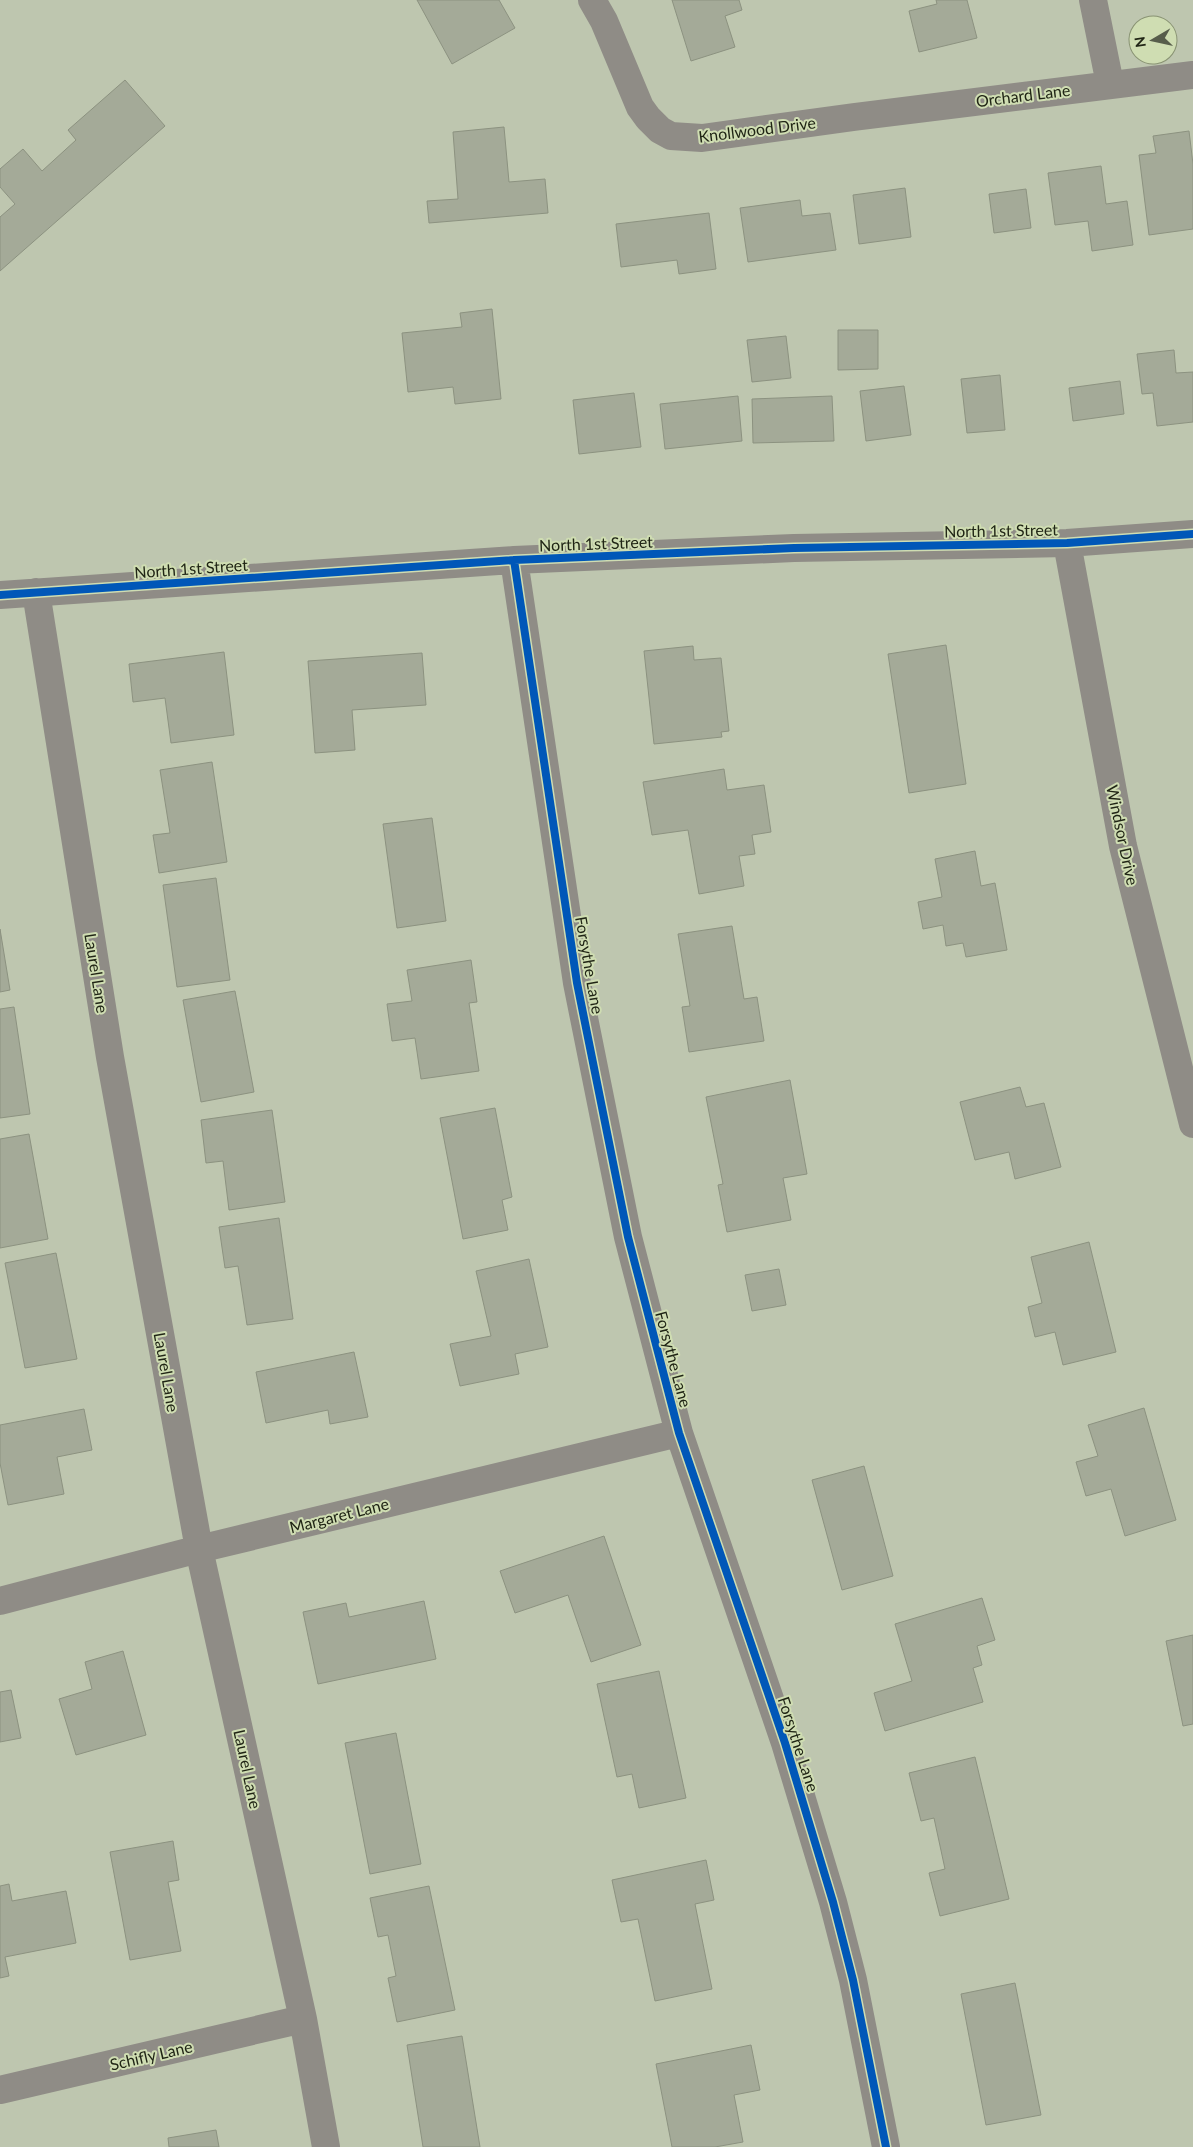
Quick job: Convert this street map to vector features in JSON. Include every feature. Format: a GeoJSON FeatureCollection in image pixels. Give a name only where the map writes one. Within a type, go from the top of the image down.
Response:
{"type":"FeatureCollection","features":[{"type":"Feature","properties":{"kind":"street","name":"Knollwood Drive"},"geometry":{"type":"LineString","coordinates":[[592,0],[604,21],[640,107],[660,130],[671,136],[702,138],[854,116]]}},
{"type":"Feature","properties":{"kind":"street"},"geometry":{"type":"LineString","coordinates":[[1093,0],[1110,84]]}},
{"type":"Feature","properties":{"kind":"street","name":"Orchard Lane"},"geometry":{"type":"LineString","coordinates":[[854,116],[1193,75]]}},
{"type":"Feature","properties":{"kind":"street","name":"North 1st Street"},"geometry":{"type":"LineString","coordinates":[[0,595],[514,560],[794,548],[1067,543],[1193,534]]}},
{"type":"Feature","properties":{"kind":"street","name":"Windsor Drive"},"geometry":{"type":"LineString","coordinates":[[1067,543],[1123,846],[1193,1124]]}},
{"type":"Feature","properties":{"kind":"street","name":"Forsythe Lane"},"geometry":{"type":"LineString","coordinates":[[514,560],[578,984],[628,1237],[679,1433],[785,1743],[834,1902],[853,1980],[886,2147]]}},
{"type":"Feature","properties":{"kind":"street","name":"Laurel Lane"},"geometry":{"type":"LineString","coordinates":[[36,592],[110,1057],[199,1549],[303,2019],[326,2147]]}},
{"type":"Feature","properties":{"kind":"street","name":"Margaret Lane"},"geometry":{"type":"LineString","coordinates":[[0,1601],[199,1549],[679,1433]]}},
{"type":"Feature","properties":{"kind":"street","name":"Schifly Lane"},"geometry":{"type":"LineString","coordinates":[[0,2090],[303,2019]]}},
{"type":"Feature","properties":{"kind":"building"},"geometry":{"type":"Polygon","coordinates":[[[417,0],[499,0],[515,28],[452,64],[417,0]]]}},
{"type":"Feature","properties":{"kind":"building"},"geometry":{"type":"Polygon","coordinates":[[[672,0],[739,0],[742,10],[725,16],[735,47],[691,61],[672,0]]]}},
{"type":"Feature","properties":{"kind":"building"},"geometry":{"type":"Polygon","coordinates":[[[936,0],[967,0],[977,38],[919,52],[909,11],[937,4],[936,0]]]}},
{"type":"Feature","properties":{"kind":"building"},"geometry":{"type":"Polygon","coordinates":[[[125,80],[165,126],[0,271],[0,217],[15,204],[0,187],[0,169],[23,149],[42,171],[76,140],[68,130],[125,80]]]}},
{"type":"Feature","properties":{"kind":"building"},"geometry":{"type":"Polygon","coordinates":[[[504,127],[509,182],[545,179],[548,213],[429,223],[427,201],[458,199],[453,132],[504,127]]]}},
{"type":"Feature","properties":{"kind":"building"},"geometry":{"type":"Polygon","coordinates":[[[1189,131],[1193,164],[1193,229],[1149,235],[1139,155],[1156,153],[1153,136],[1189,131]]]}},
{"type":"Feature","properties":{"kind":"building"},"geometry":{"type":"Polygon","coordinates":[[[1101,166],[1106,204],[1127,201],[1133,245],[1092,251],[1088,221],[1055,225],[1048,173],[1101,166]]]}},
{"type":"Feature","properties":{"kind":"building"},"geometry":{"type":"Polygon","coordinates":[[[905,188],[911,237],[859,244],[853,195],[905,188]]]}},
{"type":"Feature","properties":{"kind":"building"},"geometry":{"type":"Polygon","coordinates":[[[1026,189],[1031,228],[994,233],[989,194],[1026,189]]]}},
{"type":"Feature","properties":{"kind":"building"},"geometry":{"type":"Polygon","coordinates":[[[800,200],[802,216],[830,213],[836,250],[748,262],[740,208],[800,200]]]}},
{"type":"Feature","properties":{"kind":"building"},"geometry":{"type":"Polygon","coordinates":[[[709,213],[716,269],[679,274],[677,260],[621,267],[616,224],[709,213]]]}},
{"type":"Feature","properties":{"kind":"building"},"geometry":{"type":"Polygon","coordinates":[[[492,309],[501,399],[455,404],[453,387],[408,392],[402,333],[462,327],[460,313],[492,309]]]}},
{"type":"Feature","properties":{"kind":"building"},"geometry":{"type":"Polygon","coordinates":[[[838,330],[878,330],[878,369],[838,370],[838,330]]]}},
{"type":"Feature","properties":{"kind":"building"},"geometry":{"type":"Polygon","coordinates":[[[786,336],[791,378],[752,382],[747,340],[786,336]]]}},
{"type":"Feature","properties":{"kind":"building"},"geometry":{"type":"Polygon","coordinates":[[[1174,350],[1176,373],[1193,372],[1193,422],[1157,426],[1153,393],[1142,394],[1137,354],[1174,350]]]}},
{"type":"Feature","properties":{"kind":"building"},"geometry":{"type":"Polygon","coordinates":[[[1000,375],[1005,430],[967,433],[961,379],[1000,375]]]}},
{"type":"Feature","properties":{"kind":"building"},"geometry":{"type":"Polygon","coordinates":[[[1120,381],[1124,414],[1073,421],[1069,388],[1120,381]]]}},
{"type":"Feature","properties":{"kind":"building"},"geometry":{"type":"Polygon","coordinates":[[[904,386],[911,435],[866,441],[860,391],[904,386]]]}},
{"type":"Feature","properties":{"kind":"building"},"geometry":{"type":"Polygon","coordinates":[[[634,393],[641,447],[579,454],[573,400],[634,393]]]}},
{"type":"Feature","properties":{"kind":"building"},"geometry":{"type":"Polygon","coordinates":[[[738,396],[742,441],[665,449],[660,404],[738,396]]]}},
{"type":"Feature","properties":{"kind":"building"},"geometry":{"type":"Polygon","coordinates":[[[832,396],[834,441],[753,443],[752,399],[832,396]]]}},
{"type":"Feature","properties":{"kind":"building"},"geometry":{"type":"Polygon","coordinates":[[[946,645],[966,784],[909,793],[888,654],[946,645]]]}},
{"type":"Feature","properties":{"kind":"building"},"geometry":{"type":"Polygon","coordinates":[[[693,646],[694,660],[721,658],[729,731],[721,732],[722,737],[654,744],[644,651],[693,646]]]}},
{"type":"Feature","properties":{"kind":"building"},"geometry":{"type":"Polygon","coordinates":[[[224,652],[234,735],[171,743],[165,698],[133,702],[129,664],[224,652]]]}},
{"type":"Feature","properties":{"kind":"building"},"geometry":{"type":"Polygon","coordinates":[[[422,653],[426,705],[352,710],[355,750],[315,753],[308,661],[422,653]]]}},
{"type":"Feature","properties":{"kind":"building"},"geometry":{"type":"Polygon","coordinates":[[[212,762],[227,862],[159,873],[153,835],[170,833],[160,770],[212,762]]]}},
{"type":"Feature","properties":{"kind":"building"},"geometry":{"type":"Polygon","coordinates":[[[724,769],[727,790],[764,785],[771,832],[752,835],[755,854],[739,856],[744,886],[699,894],[688,830],[652,835],[643,782],[724,769]]]}},
{"type":"Feature","properties":{"kind":"building"},"geometry":{"type":"Polygon","coordinates":[[[432,818],[446,921],[397,928],[383,824],[432,818]]]}},
{"type":"Feature","properties":{"kind":"building"},"geometry":{"type":"Polygon","coordinates":[[[975,851],[981,886],[995,883],[1007,950],[966,957],[963,943],[946,946],[943,925],[923,929],[918,902],[942,897],[935,859],[975,851]]]}},
{"type":"Feature","properties":{"kind":"building"},"geometry":{"type":"Polygon","coordinates":[[[216,878],[230,980],[177,987],[163,885],[216,878]]]}},
{"type":"Feature","properties":{"kind":"building"},"geometry":{"type":"Polygon","coordinates":[[[732,926],[744,999],[757,997],[764,1041],[689,1052],[682,1007],[690,1006],[678,934],[732,926]]]}},
{"type":"Feature","properties":{"kind":"building"},"geometry":{"type":"Polygon","coordinates":[[[0,929],[10,990],[0,992],[0,929]]]}},
{"type":"Feature","properties":{"kind":"building"},"geometry":{"type":"Polygon","coordinates":[[[471,960],[477,1002],[469,1003],[479,1071],[421,1079],[415,1038],[392,1041],[387,1004],[412,1001],[407,970],[471,960]]]}},
{"type":"Feature","properties":{"kind":"building"},"geometry":{"type":"Polygon","coordinates":[[[235,991],[254,1092],[201,1102],[183,1000],[235,991]]]}},
{"type":"Feature","properties":{"kind":"building"},"geometry":{"type":"Polygon","coordinates":[[[14,1007],[30,1114],[0,1118],[0,1009],[14,1007]]]}},
{"type":"Feature","properties":{"kind":"building"},"geometry":{"type":"Polygon","coordinates":[[[790,1080],[807,1174],[783,1178],[791,1220],[727,1232],[718,1185],[723,1184],[706,1097],[790,1080]]]}},
{"type":"Feature","properties":{"kind":"building"},"geometry":{"type":"Polygon","coordinates":[[[1020,1087],[1026,1107],[1044,1103],[1061,1167],[1015,1179],[1009,1152],[975,1160],[960,1102],[1020,1087]]]}},
{"type":"Feature","properties":{"kind":"building"},"geometry":{"type":"Polygon","coordinates":[[[495,1108],[512,1197],[502,1200],[508,1230],[463,1239],[440,1118],[495,1108]]]}},
{"type":"Feature","properties":{"kind":"building"},"geometry":{"type":"Polygon","coordinates":[[[272,1110],[285,1202],[229,1210],[223,1161],[206,1163],[201,1120],[272,1110]]]}},
{"type":"Feature","properties":{"kind":"building"},"geometry":{"type":"Polygon","coordinates":[[[29,1134],[48,1239],[0,1248],[0,1139],[29,1134]]]}},
{"type":"Feature","properties":{"kind":"building"},"geometry":{"type":"Polygon","coordinates":[[[279,1218],[293,1319],[247,1325],[238,1266],[225,1268],[219,1227],[279,1218]]]}},
{"type":"Feature","properties":{"kind":"building"},"geometry":{"type":"Polygon","coordinates":[[[1089,1242],[1116,1352],[1063,1365],[1055,1332],[1035,1337],[1028,1307],[1042,1303],[1031,1257],[1089,1242]]]}},
{"type":"Feature","properties":{"kind":"building"},"geometry":{"type":"Polygon","coordinates":[[[56,1253],[77,1359],[25,1368],[5,1263],[56,1253]]]}},
{"type":"Feature","properties":{"kind":"building"},"geometry":{"type":"Polygon","coordinates":[[[529,1259],[548,1347],[515,1354],[519,1374],[460,1386],[450,1344],[491,1336],[476,1271],[529,1259]]]}},
{"type":"Feature","properties":{"kind":"building"},"geometry":{"type":"Polygon","coordinates":[[[779,1269],[786,1305],[752,1311],[745,1275],[779,1269]]]}},
{"type":"Feature","properties":{"kind":"building"},"geometry":{"type":"Polygon","coordinates":[[[354,1352],[368,1417],[330,1424],[328,1410],[266,1423],[256,1372],[354,1352]]]}},
{"type":"Feature","properties":{"kind":"building"},"geometry":{"type":"Polygon","coordinates":[[[1144,1408],[1176,1520],[1125,1536],[1111,1489],[1086,1496],[1076,1462],[1098,1456],[1088,1425],[1144,1408]]]}},
{"type":"Feature","properties":{"kind":"building"},"geometry":{"type":"Polygon","coordinates":[[[84,1409],[92,1450],[57,1457],[64,1494],[8,1505],[0,1463],[0,1425],[84,1409]]]}},
{"type":"Feature","properties":{"kind":"building"},"geometry":{"type":"Polygon","coordinates":[[[864,1466],[893,1576],[842,1590],[812,1480],[864,1466]]]}},
{"type":"Feature","properties":{"kind":"building"},"geometry":{"type":"Polygon","coordinates":[[[604,1536],[641,1645],[591,1662],[568,1595],[515,1613],[500,1571],[604,1536]]]}},
{"type":"Feature","properties":{"kind":"building"},"geometry":{"type":"Polygon","coordinates":[[[982,1598],[995,1640],[977,1646],[982,1665],[973,1668],[983,1702],[885,1731],[874,1693],[912,1681],[895,1624],[982,1598]]]}},
{"type":"Feature","properties":{"kind":"building"},"geometry":{"type":"Polygon","coordinates":[[[424,1601],[436,1659],[318,1684],[303,1612],[346,1603],[349,1617],[424,1601]]]}},
{"type":"Feature","properties":{"kind":"building"},"geometry":{"type":"Polygon","coordinates":[[[1193,1635],[1193,1724],[1183,1726],[1166,1641],[1193,1635]]]}},
{"type":"Feature","properties":{"kind":"building"},"geometry":{"type":"Polygon","coordinates":[[[123,1651],[146,1735],[76,1755],[59,1699],[92,1689],[85,1662],[123,1651]]]}},
{"type":"Feature","properties":{"kind":"building"},"geometry":{"type":"Polygon","coordinates":[[[659,1671],[686,1798],[639,1808],[632,1774],[617,1777],[597,1684],[659,1671]]]}},
{"type":"Feature","properties":{"kind":"building"},"geometry":{"type":"Polygon","coordinates":[[[11,1690],[21,1738],[0,1742],[0,1692],[11,1690]]]}},
{"type":"Feature","properties":{"kind":"building"},"geometry":{"type":"Polygon","coordinates":[[[396,1733],[421,1864],[370,1874],[345,1743],[396,1733]]]}},
{"type":"Feature","properties":{"kind":"building"},"geometry":{"type":"Polygon","coordinates":[[[975,1757],[1009,1899],[940,1916],[929,1873],[945,1869],[934,1818],[921,1821],[909,1773],[975,1757]]]}},
{"type":"Feature","properties":{"kind":"building"},"geometry":{"type":"Polygon","coordinates":[[[173,1841],[179,1880],[168,1882],[181,1951],[130,1960],[110,1852],[173,1841]]]}},
{"type":"Feature","properties":{"kind":"building"},"geometry":{"type":"Polygon","coordinates":[[[706,1860],[714,1900],[695,1904],[712,1989],[655,2001],[638,1919],[621,1922],[612,1880],[706,1860]]]}},
{"type":"Feature","properties":{"kind":"building"},"geometry":{"type":"Polygon","coordinates":[[[9,1884],[12,1901],[66,1891],[76,1943],[5,1957],[9,1976],[0,1978],[0,1886],[9,1884]]]}},
{"type":"Feature","properties":{"kind":"building"},"geometry":{"type":"Polygon","coordinates":[[[429,1886],[455,2010],[397,2022],[388,1978],[396,1976],[388,1935],[378,1937],[370,1898],[429,1886]]]}},
{"type":"Feature","properties":{"kind":"building"},"geometry":{"type":"Polygon","coordinates":[[[1015,1983],[1041,2115],[986,2125],[961,1994],[1015,1983]]]}},
{"type":"Feature","properties":{"kind":"building"},"geometry":{"type":"Polygon","coordinates":[[[462,2036],[480,2147],[423,2147],[407,2045],[462,2036]]]}},
{"type":"Feature","properties":{"kind":"building"},"geometry":{"type":"Polygon","coordinates":[[[751,2045],[760,2090],[734,2095],[743,2142],[715,2147],[672,2147],[656,2064],[751,2045]]]}},
{"type":"Feature","properties":{"kind":"building"},"geometry":{"type":"Polygon","coordinates":[[[216,2130],[219,2147],[169,2147],[168,2138],[216,2130]]]}},
{"type":"Feature","properties":{"kind":"cycle path"},"geometry":{"type":"LineString","coordinates":[[0,595],[514,560],[794,548],[1067,543],[1193,534]]}},
{"type":"Feature","properties":{"kind":"cycle path"},"geometry":{"type":"LineString","coordinates":[[514,560],[577,983],[628,1237],[679,1433],[785,1743],[833,1902],[853,1980],[886,2147]]}}]}
